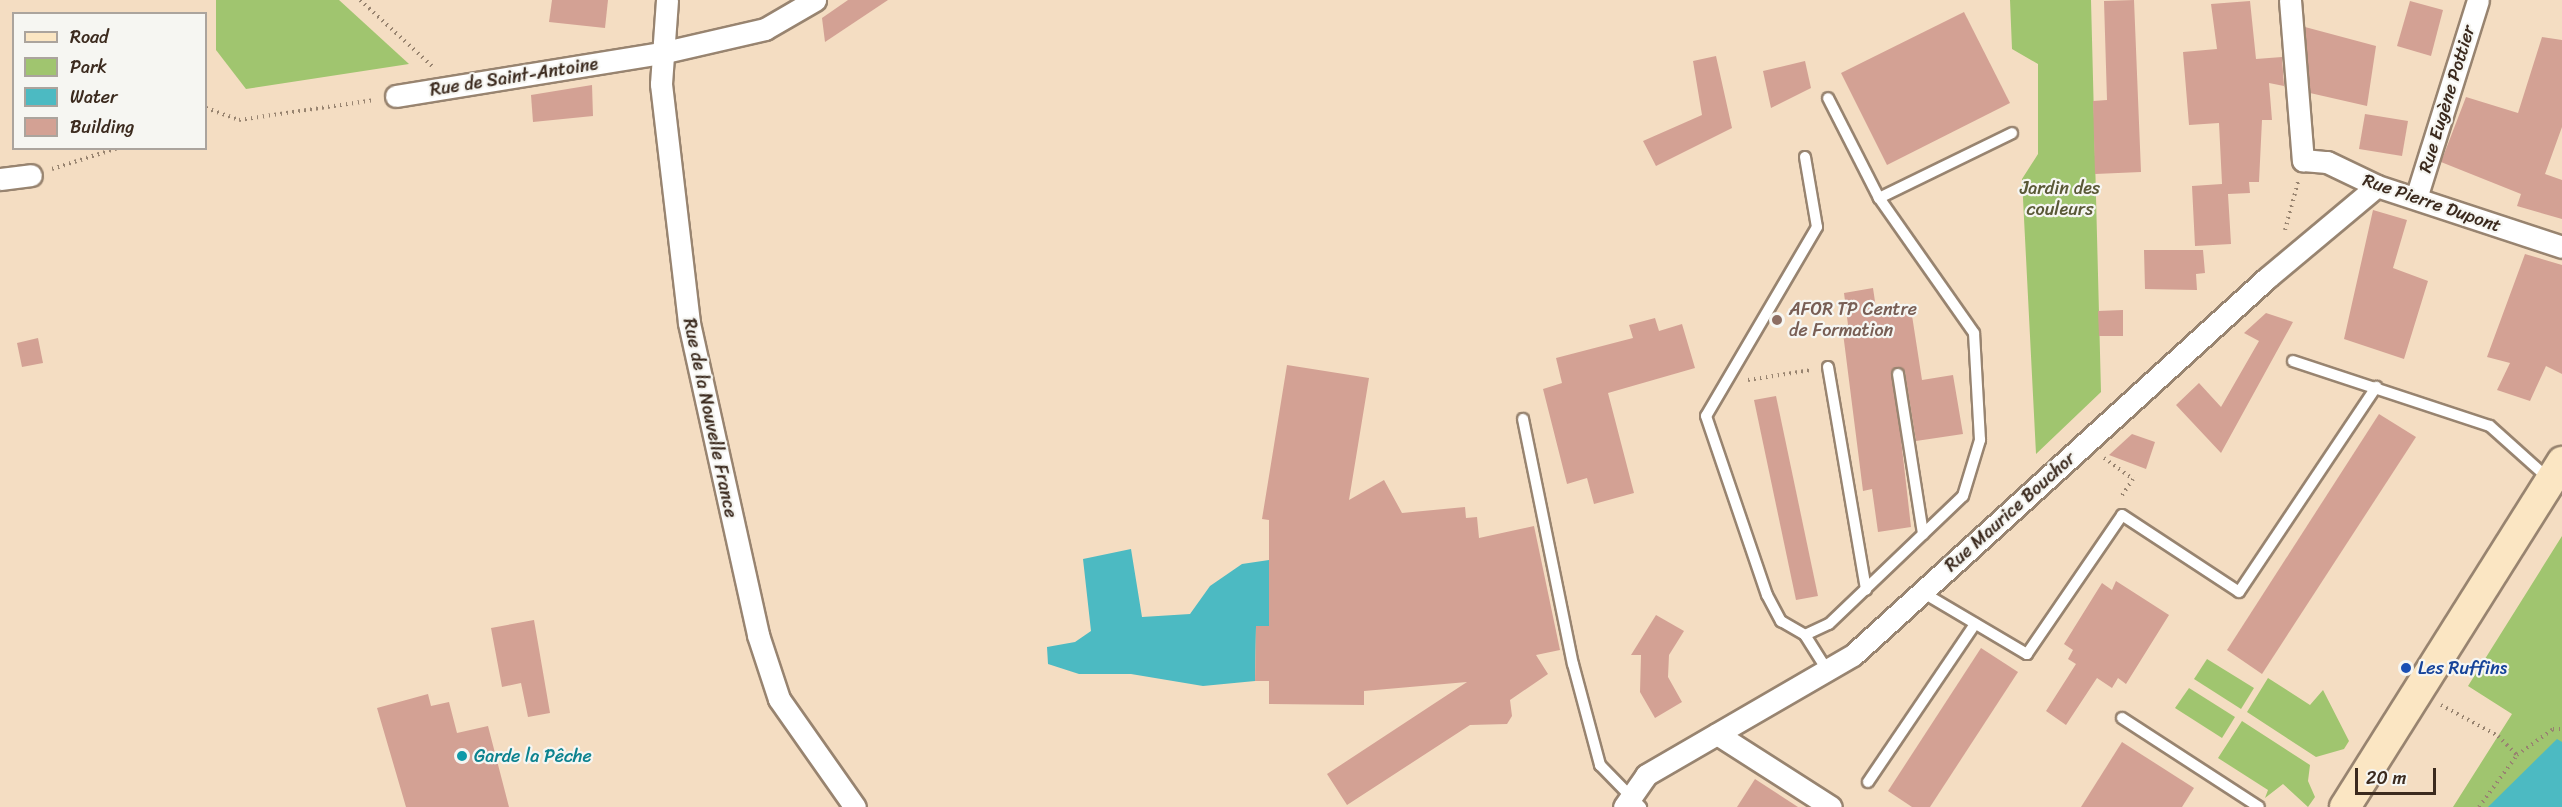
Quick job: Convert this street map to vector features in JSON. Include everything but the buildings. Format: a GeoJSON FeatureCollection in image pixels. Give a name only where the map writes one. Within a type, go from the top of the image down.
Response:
{"type":"FeatureCollection","features":[{"type":"Feature","properties":{"kind":"main road"},"geometry":{"type":"LineString","coordinates":[[2345,807],[2556,471]]}},
{"type":"Feature","properties":{"kind":"street","name":"Rue de la Nouvelle France"},"geometry":{"type":"LineString","coordinates":[[667,0],[661,53],[689,323],[758,635],[779,699],[855,807]]}},
{"type":"Feature","properties":{"kind":"street","name":"Rue de Saint-Antoine"},"geometry":{"type":"LineString","coordinates":[[396,96],[661,53],[765,29],[815,0]]}},
{"type":"Feature","properties":{"kind":"street"},"geometry":{"type":"LineString","coordinates":[[2290,0],[2303,160]]}},
{"type":"Feature","properties":{"kind":"street","name":"Rue Eugène Pottier"},"geometry":{"type":"LineString","coordinates":[[2416,198],[2478,0]]}},
{"type":"Feature","properties":{"kind":"street","name":"Rue Pierre Dupont"},"geometry":{"type":"LineString","coordinates":[[2303,160],[2327,162],[2377,186],[2562,247]]}},
{"type":"Feature","properties":{"kind":"street"},"geometry":{"type":"LineString","coordinates":[[0,179],[31,175]]}},
{"type":"Feature","properties":{"kind":"street","name":"Rue Maurice Bouchor"},"geometry":{"type":"LineString","coordinates":[[1631,804],[1646,775],[1853,655],[2085,444],[2377,186]]}},
{"type":"Feature","properties":{"kind":"street"},"geometry":{"type":"LineString","coordinates":[[1717,734],[1831,807]]}},
{"type":"Feature","properties":{"kind":"lane"},"geometry":{"type":"LineString","coordinates":[[1805,636],[1829,624],[1963,496],[1980,440],[1974,333],[1879,198],[1828,98]]}},
{"type":"Feature","properties":{"kind":"lane"},"geometry":{"type":"LineString","coordinates":[[1879,198],[2012,134]]}},
{"type":"Feature","properties":{"kind":"lane"},"geometry":{"type":"LineString","coordinates":[[1805,157],[1817,227],[1706,416],[1767,595],[1781,621],[1805,636],[1827,670]]}},
{"type":"Feature","properties":{"kind":"lane"},"geometry":{"type":"LineString","coordinates":[[2293,361],[2490,426],[2556,471]]}},
{"type":"Feature","properties":{"kind":"lane"},"geometry":{"type":"LineString","coordinates":[[1828,367],[1866,590]]}},
{"type":"Feature","properties":{"kind":"lane"},"geometry":{"type":"LineString","coordinates":[[1898,374],[1923,534]]}},
{"type":"Feature","properties":{"kind":"lane"},"geometry":{"type":"LineString","coordinates":[[1922,592],[2027,654],[2122,515],[2239,592],[2376,387]]}},
{"type":"Feature","properties":{"kind":"lane"},"geometry":{"type":"LineString","coordinates":[[1523,419],[1573,664],[1600,765],[1631,804]]}},
{"type":"Feature","properties":{"kind":"lane"},"geometry":{"type":"LineString","coordinates":[[1868,782],[1975,624]]}},
{"type":"Feature","properties":{"kind":"lane"},"geometry":{"type":"LineString","coordinates":[[2122,718],[2259,807]]}},
{"type":"Feature","properties":{"kind":"path"},"geometry":{"type":"LineString","coordinates":[[360,0],[454,87]]}},
{"type":"Feature","properties":{"kind":"path"},"geometry":{"type":"LineString","coordinates":[[207,108],[239,120],[396,96]]}},
{"type":"Feature","properties":{"kind":"path"},"geometry":{"type":"LineString","coordinates":[[31,175],[112,150]]}},
{"type":"Feature","properties":{"kind":"path"},"geometry":{"type":"LineString","coordinates":[[2283,235],[2303,160]]}},
{"type":"Feature","properties":{"kind":"path"},"geometry":{"type":"LineString","coordinates":[[1731,374],[1751,382],[1828,367]]}},
{"type":"Feature","properties":{"kind":"path"},"geometry":{"type":"LineString","coordinates":[[2085,444],[2133,479],[2118,501],[2122,515]]}},
{"type":"Feature","properties":{"kind":"path"},"geometry":{"type":"LineString","coordinates":[[2417,690],[2498,736],[2517,755]]}},
{"type":"Feature","properties":{"kind":"path"},"geometry":{"type":"LineString","coordinates":[[2479,807],[2517,755],[2553,729],[2562,729]]}},
{"type":"Feature","properties":{"kind":"green space"},"geometry":{"type":"Polygon","coordinates":[[[216,0],[339,0],[409,64],[246,89],[216,50],[216,0]]]}},
{"type":"Feature","properties":{"kind":"green space","name":"Jardin des couleurs"},"geometry":{"type":"Polygon","coordinates":[[[2010,0],[2091,0],[2101,392],[2036,454],[2022,179],[2038,154],[2038,64],[2012,49],[2010,0]]]}},
{"type":"Feature","properties":{"kind":"green space"},"geometry":{"type":"Polygon","coordinates":[[[2562,536],[2562,807],[2453,807],[2512,714],[2468,686],[2562,536]]]}},
{"type":"Feature","properties":{"kind":"green space"},"geometry":{"type":"Polygon","coordinates":[[[2207,659],[2254,688],[2241,709],[2194,679],[2207,659]]]}},
{"type":"Feature","properties":{"kind":"green space"},"geometry":{"type":"Polygon","coordinates":[[[2268,678],[2310,705],[2323,690],[2349,741],[2344,749],[2316,757],[2247,712],[2268,678]]]}},
{"type":"Feature","properties":{"kind":"green space"},"geometry":{"type":"Polygon","coordinates":[[[2189,688],[2235,717],[2222,738],[2175,708],[2189,688]]]}},
{"type":"Feature","properties":{"kind":"green space"},"geometry":{"type":"Polygon","coordinates":[[[2242,721],[2310,765],[2308,781],[2315,797],[2308,807],[2283,784],[2265,798],[2268,790],[2218,758],[2242,721]]]}},
{"type":"Feature","properties":{"kind":"water"},"geometry":{"type":"Polygon","coordinates":[[[1131,549],[1142,617],[1190,614],[1210,586],[1242,564],[1269,560],[1269,626],[1256,627],[1255,681],[1203,686],[1131,674],[1079,674],[1048,664],[1047,647],[1075,642],[1091,631],[1083,559],[1131,549]]]}},
{"type":"Feature","properties":{"kind":"water"},"geometry":{"type":"Polygon","coordinates":[[[2557,739],[2562,742],[2562,807],[2488,807],[2557,739]]]}},
{"type":"Feature","properties":{"kind":"place","name":"AFOR TP Centre de Formation"},"geometry":{"type":"Point","coordinates":[1777,320]}},
{"type":"Feature","properties":{"kind":"place","name":"Les Ruffins"},"geometry":{"type":"Point","coordinates":[2406,668]}},
{"type":"Feature","properties":{"kind":"place","name":"Garde la Pêche"},"geometry":{"type":"Point","coordinates":[462,756]}}]}
